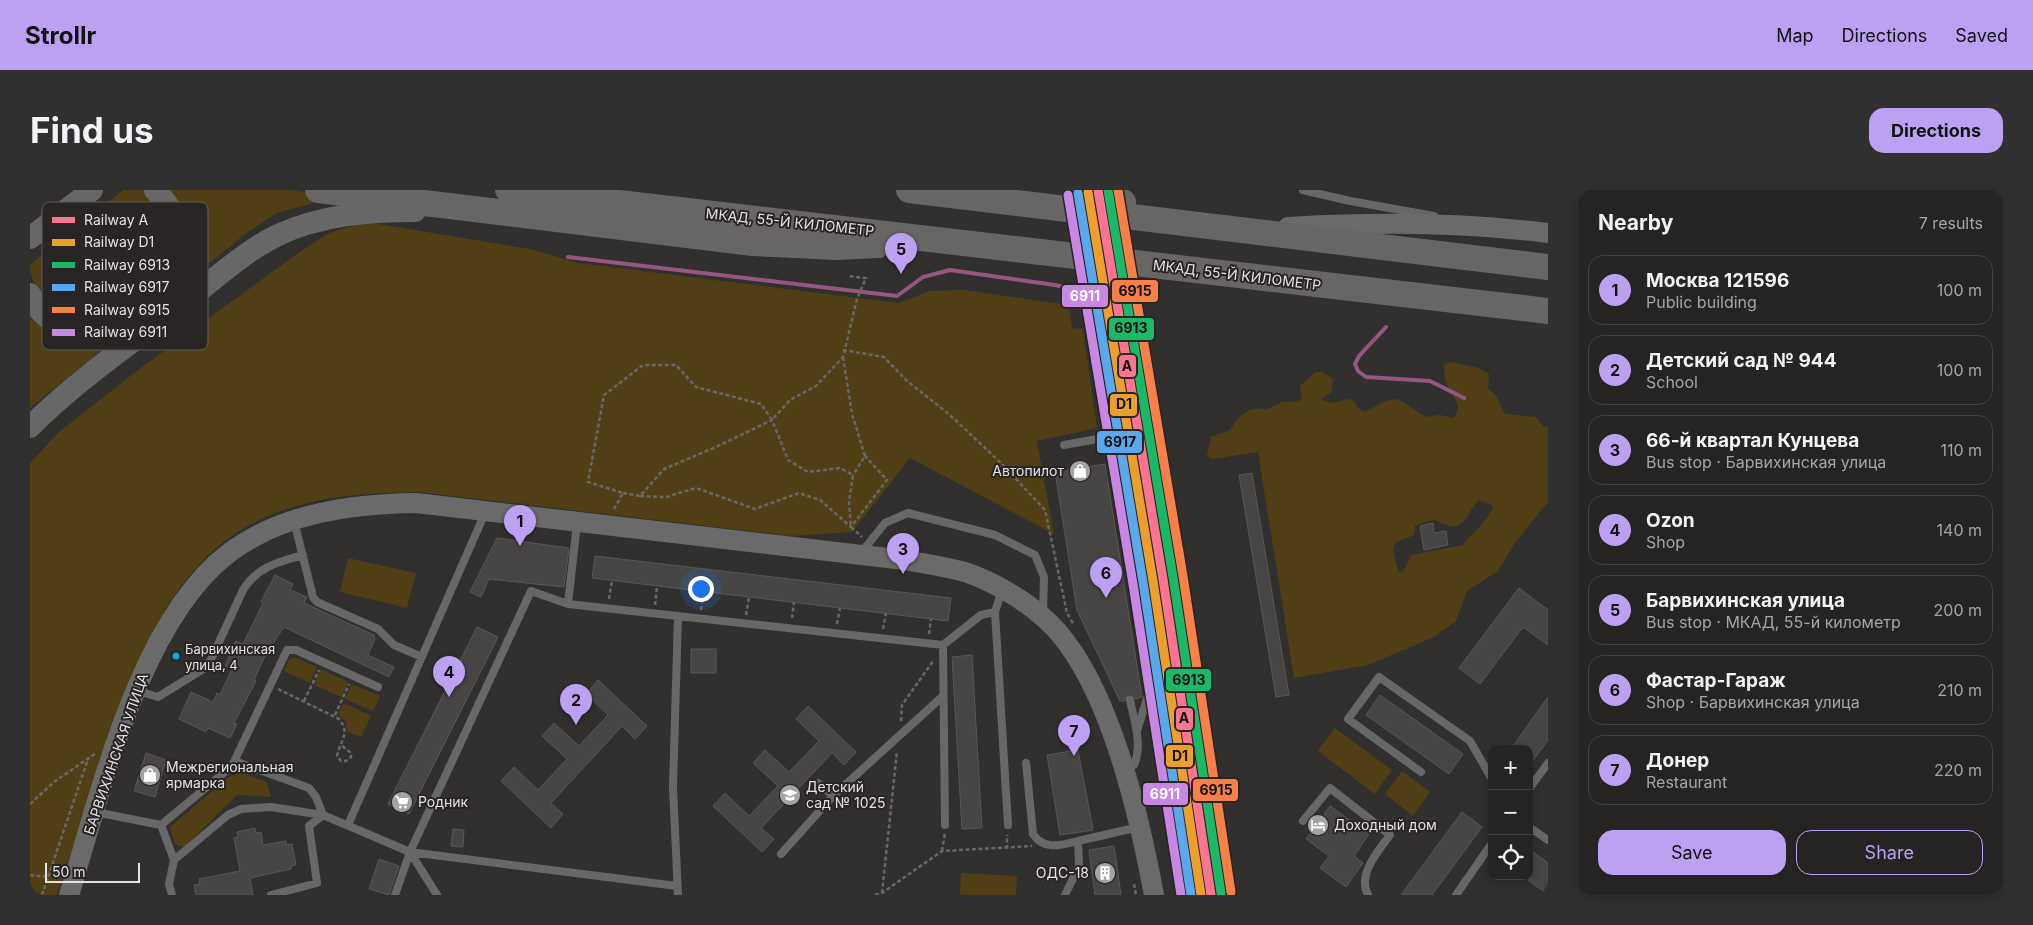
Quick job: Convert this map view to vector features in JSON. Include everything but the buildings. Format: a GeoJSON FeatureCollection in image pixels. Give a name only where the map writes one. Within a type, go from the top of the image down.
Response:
{"type":"FeatureCollection","features":[{"type":"Feature","properties":{"kind":"highway"},"geometry":{"type":"LineString","coordinates":[[318,190],[754,243],[837,247],[956,241]]}},
{"type":"Feature","properties":{"kind":"highway","name":"МКАД, 55-Й КИЛОМЕТР"},"geometry":{"type":"LineString","coordinates":[[508,190],[1548,311]]}},
{"type":"Feature","properties":{"kind":"highway"},"geometry":{"type":"LineString","coordinates":[[910,190],[1548,267]]}},
{"type":"Feature","properties":{"kind":"highway"},"geometry":{"type":"LineString","coordinates":[[1079,190],[1206,225]]}},
{"type":"Feature","properties":{"kind":"main road"},"geometry":{"type":"LineString","coordinates":[[76,202],[92,190]]}},
{"type":"Feature","properties":{"kind":"main road"},"geometry":{"type":"LineString","coordinates":[[156,190],[164,202]]}},
{"type":"Feature","properties":{"kind":"main road"},"geometry":{"type":"LineString","coordinates":[[208,285],[277,236],[315,221],[353,214],[386,211],[474,210]]}},
{"type":"Feature","properties":{"kind":"main road"},"geometry":{"type":"LineString","coordinates":[[30,238],[42,229]]}},
{"type":"Feature","properties":{"kind":"main road"},"geometry":{"type":"LineString","coordinates":[[30,294],[42,314]]}},
{"type":"Feature","properties":{"kind":"main road"},"geometry":{"type":"LineString","coordinates":[[30,427],[58,399],[122,350]]}},
{"type":"Feature","properties":{"kind":"street"},"geometry":{"type":"LineString","coordinates":[[1240,229],[1356,223],[1505,227],[1548,233]]}},
{"type":"Feature","properties":{"kind":"street"},"geometry":{"type":"LineString","coordinates":[[1494,305],[1548,318]]}},
{"type":"Feature","properties":{"kind":"street","name":"БАРВИХИНСКАЯ УЛИЦА"},"geometry":{"type":"LineString","coordinates":[[69,895],[136,690],[167,626],[187,597],[211,569],[229,553],[251,539],[294,521],[342,509],[376,504],[416,504],[487,510],[605,526],[864,549],[968,573],[1002,590],[1043,616],[1063,637],[1086,673],[1124,768],[1141,827],[1154,895]]}},
{"type":"Feature","properties":{"kind":"lane"},"geometry":{"type":"LineString","coordinates":[[1303,190],[1350,201],[1505,227]]}},
{"type":"Feature","properties":{"kind":"lane"},"geometry":{"type":"LineString","coordinates":[[1064,445],[1097,439],[1109,448],[1149,692],[1137,731]]}},
{"type":"Feature","properties":{"kind":"lane"},"geometry":{"type":"LineString","coordinates":[[348,825],[487,510]]}},
{"type":"Feature","properties":{"kind":"lane"},"geometry":{"type":"LineString","coordinates":[[864,549],[885,523],[908,513],[995,535],[1035,555],[1044,577],[1043,616]]}},
{"type":"Feature","properties":{"kind":"lane"},"geometry":{"type":"LineString","coordinates":[[294,521],[317,602],[378,629],[394,644],[422,657]]}},
{"type":"Feature","properties":{"kind":"lane"},"geometry":{"type":"LineString","coordinates":[[568,604],[577,523]]}},
{"type":"Feature","properties":{"kind":"lane"},"geometry":{"type":"LineString","coordinates":[[136,690],[158,697],[205,668],[211,662],[243,590],[250,579],[266,567],[303,555]]}},
{"type":"Feature","properties":{"kind":"lane"},"geometry":{"type":"LineString","coordinates":[[1002,590],[995,612],[1008,825]]}},
{"type":"Feature","properties":{"kind":"lane"},"geometry":{"type":"LineString","coordinates":[[395,895],[410,852],[531,592],[568,604],[943,645],[981,615],[995,612]]}},
{"type":"Feature","properties":{"kind":"lane"},"geometry":{"type":"LineString","coordinates":[[678,616],[673,787],[678,895]]}},
{"type":"Feature","properties":{"kind":"lane"},"geometry":{"type":"LineString","coordinates":[[943,645],[946,825]]}},
{"type":"Feature","properties":{"kind":"lane"},"geometry":{"type":"LineString","coordinates":[[161,825],[232,766],[287,650],[293,648],[378,687]]}},
{"type":"Feature","properties":{"kind":"lane"},"geometry":{"type":"LineString","coordinates":[[1421,772],[1348,720],[1378,677],[1470,741],[1488,772]]}},
{"type":"Feature","properties":{"kind":"lane"},"geometry":{"type":"LineString","coordinates":[[781,854],[833,796],[943,696]]}},
{"type":"Feature","properties":{"kind":"lane"},"geometry":{"type":"LineString","coordinates":[[1124,768],[1134,765],[1138,757],[1137,731],[1130,700]]}},
{"type":"Feature","properties":{"kind":"lane"},"geometry":{"type":"LineString","coordinates":[[232,766],[245,763],[303,785],[316,797],[323,815]]}},
{"type":"Feature","properties":{"kind":"lane"},"geometry":{"type":"LineString","coordinates":[[1026,763],[1033,834],[1036,840],[1053,846],[1141,827]]}},
{"type":"Feature","properties":{"kind":"lane"},"geometry":{"type":"LineString","coordinates":[[1533,784],[1548,763]]}},
{"type":"Feature","properties":{"kind":"lane"},"geometry":{"type":"LineString","coordinates":[[818,782],[833,796]]}},
{"type":"Feature","properties":{"kind":"lane"},"geometry":{"type":"LineString","coordinates":[[1303,821],[1330,788],[1390,835],[1371,862],[1364,887],[1368,895]]}},
{"type":"Feature","properties":{"kind":"lane"},"geometry":{"type":"LineString","coordinates":[[174,860],[228,815],[241,809],[271,807],[323,815],[410,852],[677,886]]}},
{"type":"Feature","properties":{"kind":"lane"},"geometry":{"type":"LineString","coordinates":[[95,812],[161,825]]}},
{"type":"Feature","properties":{"kind":"lane"},"geometry":{"type":"LineString","coordinates":[[271,895],[317,882],[308,826],[323,815]]}},
{"type":"Feature","properties":{"kind":"lane"},"geometry":{"type":"LineString","coordinates":[[161,825],[174,860],[169,884],[172,895]]}},
{"type":"Feature","properties":{"kind":"lane"},"geometry":{"type":"LineString","coordinates":[[1533,830],[1548,840]]}},
{"type":"Feature","properties":{"kind":"lane"},"geometry":{"type":"LineString","coordinates":[[1065,895],[1079,866],[1078,841]]}},
{"type":"Feature","properties":{"kind":"lane"},"geometry":{"type":"LineString","coordinates":[[1456,895],[1488,848]]}},
{"type":"Feature","properties":{"kind":"lane"},"geometry":{"type":"LineString","coordinates":[[410,852],[437,895]]}},
{"type":"Feature","properties":{"kind":"path"},"geometry":{"type":"LineString","coordinates":[[847,276],[866,278],[857,299],[843,350],[852,414],[865,456],[887,480],[851,527]]}},
{"type":"Feature","properties":{"kind":"path"},"geometry":{"type":"LineString","coordinates":[[843,350],[884,356],[906,380],[950,415],[1001,463],[1045,510],[1067,613]]}},
{"type":"Feature","properties":{"kind":"path"},"geometry":{"type":"LineString","coordinates":[[640,496],[664,469],[772,420],[790,400],[816,386],[843,357]]}},
{"type":"Feature","properties":{"kind":"path"},"geometry":{"type":"LineString","coordinates":[[853,475],[840,468],[808,472],[788,460],[772,420],[761,404],[696,387],[676,365],[643,365],[604,395],[588,482],[623,493],[640,496],[666,497],[696,488],[755,509],[799,493],[820,500],[851,527],[864,549]]}},
{"type":"Feature","properties":{"kind":"path"},"geometry":{"type":"LineString","coordinates":[[851,527],[849,502],[853,475],[865,456]]}},
{"type":"Feature","properties":{"kind":"path"},"geometry":{"type":"LineString","coordinates":[[605,526],[623,493]]}},
{"type":"Feature","properties":{"kind":"path"},"geometry":{"type":"LineString","coordinates":[[608,608],[612,581]]}},
{"type":"Feature","properties":{"kind":"path"},"geometry":{"type":"LineString","coordinates":[[654,614],[657,586]]}},
{"type":"Feature","properties":{"kind":"path"},"geometry":{"type":"LineString","coordinates":[[700,619],[703,592]]}},
{"type":"Feature","properties":{"kind":"path"},"geometry":{"type":"LineString","coordinates":[[745,624],[748,597]]}},
{"type":"Feature","properties":{"kind":"path"},"geometry":{"type":"LineString","coordinates":[[791,628],[794,602]]}},
{"type":"Feature","properties":{"kind":"path"},"geometry":{"type":"LineString","coordinates":[[836,634],[840,608]]}},
{"type":"Feature","properties":{"kind":"path"},"geometry":{"type":"LineString","coordinates":[[882,638],[886,613]]}},
{"type":"Feature","properties":{"kind":"path"},"geometry":{"type":"LineString","coordinates":[[928,644],[931,619]]}},
{"type":"Feature","properties":{"kind":"path"},"geometry":{"type":"LineString","coordinates":[[882,894],[902,705],[943,645]]}},
{"type":"Feature","properties":{"kind":"path"},"geometry":{"type":"LineString","coordinates":[[304,702],[322,662]]}},
{"type":"Feature","properties":{"kind":"path"},"geometry":{"type":"LineString","coordinates":[[335,716],[353,676]]}},
{"type":"Feature","properties":{"kind":"path"},"geometry":{"type":"LineString","coordinates":[[269,686],[335,716],[343,724],[346,731],[341,745],[338,758],[346,761],[350,758],[351,753],[341,745]]}},
{"type":"Feature","properties":{"kind":"path"},"geometry":{"type":"LineString","coordinates":[[30,804],[54,782],[102,748],[115,750]]}},
{"type":"Feature","properties":{"kind":"path"},"geometry":{"type":"LineString","coordinates":[[42,895],[88,759]]}},
{"type":"Feature","properties":{"kind":"path"},"geometry":{"type":"LineString","coordinates":[[942,851],[946,825]]}},
{"type":"Feature","properties":{"kind":"path"},"geometry":{"type":"LineString","coordinates":[[1007,849],[1008,825]]}},
{"type":"Feature","properties":{"kind":"path"},"geometry":{"type":"LineString","coordinates":[[875,895],[882,894],[942,851],[1007,849],[1046,845]]}},
{"type":"Feature","properties":{"kind":"path"},"geometry":{"type":"LineString","coordinates":[[30,876],[48,876]]}},
{"type":"Feature","properties":{"kind":"path"},"geometry":{"type":"LineString","coordinates":[[1133,877],[1136,895]]}},
{"type":"Feature","properties":{"kind":"shaded area"},"geometry":{"type":"Polygon","coordinates":[[[123,190],[148,190],[154,202],[108,202],[123,190]]]}},
{"type":"Feature","properties":{"kind":"shaded area"},"geometry":{"type":"Polygon","coordinates":[[[167,190],[289,190],[338,196],[277,213],[244,235],[208,264],[208,202],[168,202],[167,190]]]}},
{"type":"Feature","properties":{"kind":"shaded area"},"geometry":{"type":"Polygon","coordinates":[[[366,222],[530,249],[578,263],[899,303],[929,291],[964,290],[1069,305],[1072,328],[1083,329],[1097,428],[1037,441],[1054,534],[910,458],[852,532],[791,536],[419,492],[377,493],[316,501],[296,506],[257,521],[226,540],[200,564],[177,591],[158,622],[128,688],[57,895],[30,895],[30,463],[59,432],[165,350],[208,350],[208,319],[301,251],[329,233],[366,222]]]}},
{"type":"Feature","properties":{"kind":"shaded area"},"geometry":{"type":"Polygon","coordinates":[[[42,255],[42,296],[34,284],[30,265],[42,255]]]}},
{"type":"Feature","properties":{"kind":"shaded area"},"geometry":{"type":"Polygon","coordinates":[[[30,305],[42,311],[42,350],[102,350],[30,408],[30,305]]]}},
{"type":"Feature","properties":{"kind":"shaded area"},"geometry":{"type":"Polygon","coordinates":[[[1452,362],[1478,368],[1489,374],[1488,388],[1497,397],[1505,414],[1536,417],[1544,427],[1548,427],[1548,502],[1514,544],[1498,571],[1467,591],[1456,621],[1434,637],[1368,665],[1294,678],[1258,452],[1212,459],[1207,456],[1211,437],[1230,430],[1244,413],[1254,409],[1265,410],[1283,402],[1297,402],[1302,399],[1300,386],[1316,372],[1322,372],[1333,379],[1332,392],[1321,399],[1325,401],[1332,403],[1352,399],[1359,409],[1365,412],[1385,401],[1398,399],[1426,417],[1440,415],[1453,418],[1458,405],[1446,383],[1444,364],[1452,362]],[[1479,500],[1460,525],[1449,526],[1434,520],[1415,526],[1414,535],[1395,543],[1393,549],[1398,571],[1403,572],[1411,555],[1463,545],[1484,522],[1493,506],[1479,500]]]}},
{"type":"Feature","properties":{"kind":"shaded area"},"geometry":{"type":"Polygon","coordinates":[[[348,558],[416,573],[407,608],[340,592],[348,558]]]}},
{"type":"Feature","properties":{"kind":"shaded area"},"geometry":{"type":"Polygon","coordinates":[[[294,657],[317,667],[310,683],[284,671],[289,660],[294,657]]]}},
{"type":"Feature","properties":{"kind":"shaded area"},"geometry":{"type":"Polygon","coordinates":[[[321,669],[348,682],[341,697],[314,685],[321,669]]]}},
{"type":"Feature","properties":{"kind":"shaded area"},"geometry":{"type":"Polygon","coordinates":[[[352,684],[380,696],[373,711],[345,699],[352,684]]]}},
{"type":"Feature","properties":{"kind":"shaded area"},"geometry":{"type":"Polygon","coordinates":[[[344,703],[371,716],[361,737],[348,732],[345,721],[338,714],[344,703]]]}},
{"type":"Feature","properties":{"kind":"shaded area"},"geometry":{"type":"Polygon","coordinates":[[[1335,728],[1392,770],[1375,794],[1318,751],[1335,728]]]}},
{"type":"Feature","properties":{"kind":"shaded area"},"geometry":{"type":"Polygon","coordinates":[[[1402,771],[1430,792],[1413,816],[1385,794],[1402,771]]]}},
{"type":"Feature","properties":{"kind":"shaded area"},"geometry":{"type":"Polygon","coordinates":[[[243,773],[267,782],[271,797],[237,795],[184,847],[175,844],[170,827],[230,776],[243,773]]]}},
{"type":"Feature","properties":{"kind":"shaded area"},"geometry":{"type":"Polygon","coordinates":[[[961,873],[1017,876],[1016,895],[960,895],[961,873]]]}},
{"type":"Feature","properties":{"kind":"waterway"},"geometry":{"type":"LineString","coordinates":[[568,257],[897,296],[923,277],[950,270],[1055,285],[1092,294]]}},
{"type":"Feature","properties":{"kind":"waterway"},"geometry":{"type":"LineString","coordinates":[[1386,327],[1359,356],[1355,364],[1358,371],[1366,377],[1430,381],[1464,398]]}},
{"type":"Feature","properties":{"kind":"rail line","name":"A"},"geometry":{"type":"LineString","coordinates":[[1098,190],[1163,579],[1211,895]]}},
{"type":"Feature","properties":{"kind":"rail line","name":"6913"},"geometry":{"type":"LineString","coordinates":[[1108,190],[1173,577],[1221,893]]}},
{"type":"Feature","properties":{"kind":"rail line","name":"6915"},"geometry":{"type":"LineString","coordinates":[[1118,190],[1183,576],[1231,892]]}},
{"type":"Feature","properties":{"kind":"rail line","name":"D1"},"geometry":{"type":"LineString","coordinates":[[1088,192],[1153,581],[1201,895]]}},
{"type":"Feature","properties":{"kind":"rail line","name":"6917"},"geometry":{"type":"LineString","coordinates":[[1078,193],[1143,582],[1191,895]]}},
{"type":"Feature","properties":{"kind":"rail line","name":"6911"},"geometry":{"type":"LineString","coordinates":[[1068,195],[1133,584],[1181,895]]}},
{"type":"Feature","properties":{"kind":"place","name":"Барвихинская улица"},"geometry":{"type":"Point","coordinates":[901,274]}},
{"type":"Feature","properties":{"kind":"place","name":"Автопилот"},"geometry":{"type":"Point","coordinates":[1080,471]}},
{"type":"Feature","properties":{"kind":"place","name":"Москва 121596"},"geometry":{"type":"Point","coordinates":[520,546]}},
{"type":"Feature","properties":{"kind":"place","name":"66-й квартал Кунцева"},"geometry":{"type":"Point","coordinates":[903,574]}},
{"type":"Feature","properties":{"kind":"place","name":"Фастар-Гараж"},"geometry":{"type":"Point","coordinates":[1106,598]}},
{"type":"Feature","properties":{"kind":"place","name":"Барвихинская улица, 4"},"geometry":{"type":"Point","coordinates":[176,656]}},
{"type":"Feature","properties":{"kind":"place","name":"Ozon"},"geometry":{"type":"Point","coordinates":[449,697]}},
{"type":"Feature","properties":{"kind":"place","name":"Детский сад № 944"},"geometry":{"type":"Point","coordinates":[576,725]}},
{"type":"Feature","properties":{"kind":"place","name":"Донер"},"geometry":{"type":"Point","coordinates":[1074,756]}},
{"type":"Feature","properties":{"kind":"place","name":"Межрегиональная ярмарка"},"geometry":{"type":"Point","coordinates":[150,775]}},
{"type":"Feature","properties":{"kind":"place","name":"Детский сад № 1025"},"geometry":{"type":"Point","coordinates":[790,795]}},
{"type":"Feature","properties":{"kind":"place","name":"Родник"},"geometry":{"type":"Point","coordinates":[402,802]}},
{"type":"Feature","properties":{"kind":"place","name":"Доходный дом"},"geometry":{"type":"Point","coordinates":[1318,825]}},
{"type":"Feature","properties":{"kind":"place","name":"ОДС-18"},"geometry":{"type":"Point","coordinates":[1105,873]}}]}
